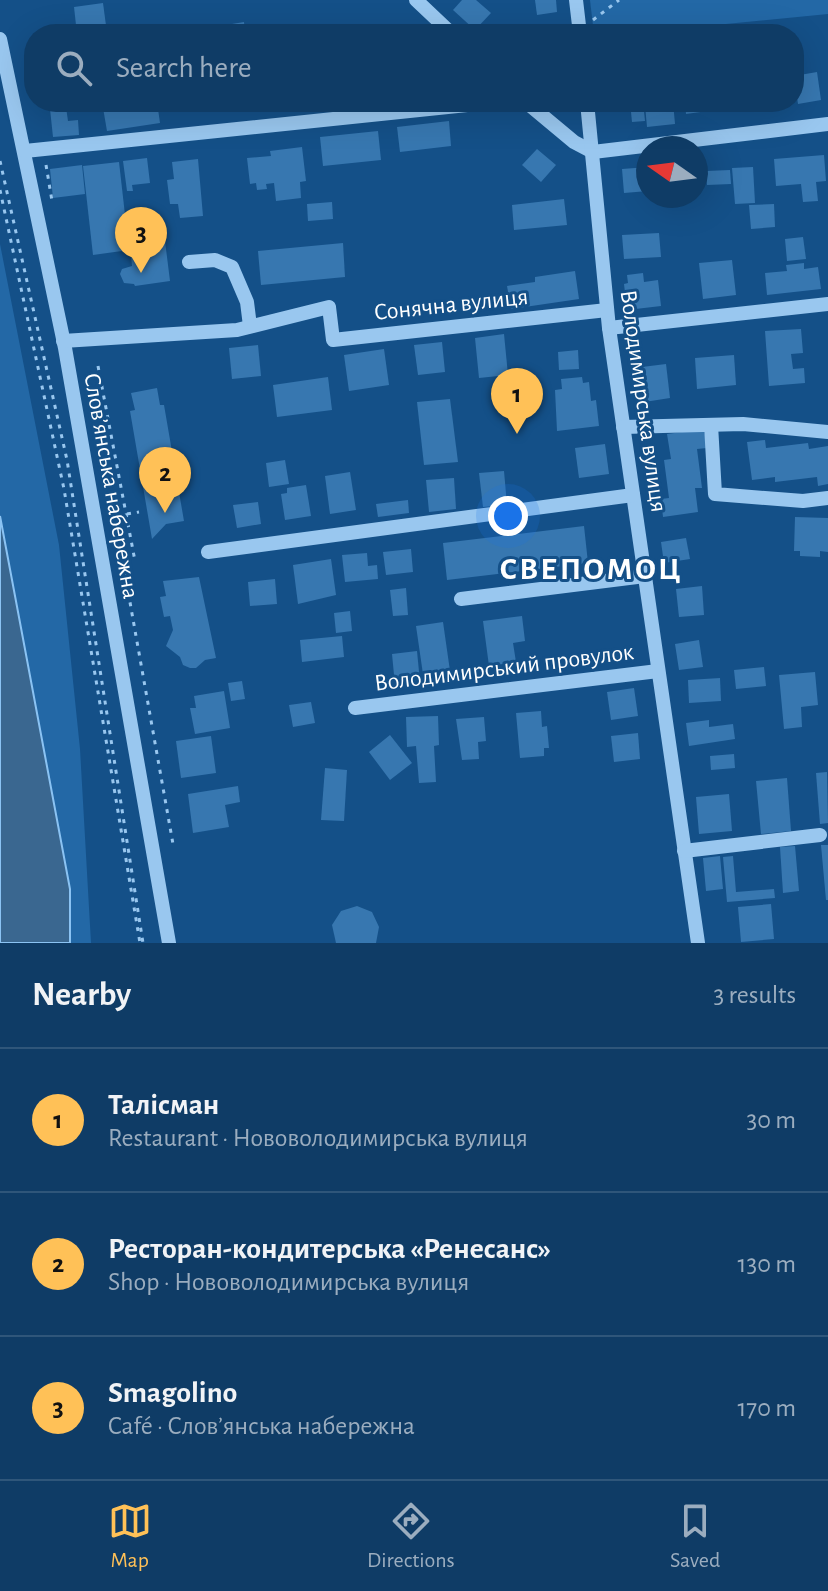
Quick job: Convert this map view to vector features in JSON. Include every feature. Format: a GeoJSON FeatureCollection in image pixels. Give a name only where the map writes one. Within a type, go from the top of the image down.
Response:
{"type":"FeatureCollection","features":[{"type":"Feature","properties":{"kind":"street"},"geometry":{"type":"LineString","coordinates":[[416,0],[441,24]]}},
{"type":"Feature","properties":{"kind":"street"},"geometry":{"type":"LineString","coordinates":[[576,0],[579,24]]}},
{"type":"Feature","properties":{"kind":"street","name":"Словʼянська набережна"},"geometry":{"type":"LineString","coordinates":[[0,39],[63,341],[169,943]]}},
{"type":"Feature","properties":{"kind":"street"},"geometry":{"type":"LineString","coordinates":[[25,151],[400,112]]}},
{"type":"Feature","properties":{"kind":"street"},"geometry":{"type":"LineString","coordinates":[[538,112],[574,142],[593,152],[828,124]]}},
{"type":"Feature","properties":{"kind":"street","name":"Володимирська вулиця"},"geometry":{"type":"LineString","coordinates":[[588,112],[609,328],[698,943]]}},
{"type":"Feature","properties":{"kind":"street"},"geometry":{"type":"LineString","coordinates":[[63,341],[214,332],[250,326],[247,302],[232,267],[215,260],[189,262]]}},
{"type":"Feature","properties":{"kind":"street"},"geometry":{"type":"LineString","coordinates":[[609,328],[828,304]]}},
{"type":"Feature","properties":{"kind":"street","name":"Сонячна вулиця"},"geometry":{"type":"LineString","coordinates":[[250,326],[329,307],[333,340],[607,310]]}},
{"type":"Feature","properties":{"kind":"street"},"geometry":{"type":"LineString","coordinates":[[623,427],[743,424],[828,432]]}},
{"type":"Feature","properties":{"kind":"street"},"geometry":{"type":"LineString","coordinates":[[711,425],[715,494],[803,501],[828,498]]}},
{"type":"Feature","properties":{"kind":"street"},"geometry":{"type":"LineString","coordinates":[[208,552],[633,495]]}},
{"type":"Feature","properties":{"kind":"street"},"geometry":{"type":"LineString","coordinates":[[461,599],[645,576]]}},
{"type":"Feature","properties":{"kind":"street","name":"Володимирський провулок"},"geometry":{"type":"LineString","coordinates":[[355,708],[658,671]]}},
{"type":"Feature","properties":{"kind":"street"},"geometry":{"type":"LineString","coordinates":[[684,851],[820,835]]}},
{"type":"Feature","properties":{"kind":"path"},"geometry":{"type":"LineString","coordinates":[[592,20],[619,0]]}},
{"type":"Feature","properties":{"kind":"path"},"geometry":{"type":"LineString","coordinates":[[0,161],[67,460],[141,943]]}},
{"type":"Feature","properties":{"kind":"path"},"geometry":{"type":"LineString","coordinates":[[0,190],[64,489],[141,943]]}},
{"type":"Feature","properties":{"kind":"path"},"geometry":{"type":"LineString","coordinates":[[98,366],[135,561]]}},
{"type":"Feature","properties":{"kind":"path"},"geometry":{"type":"LineString","coordinates":[[126,514],[139,512]]}},
{"type":"Feature","properties":{"kind":"path"},"geometry":{"type":"LineString","coordinates":[[123,563],[173,844]]}},
{"type":"Feature","properties":{"kind":"shaded area"},"geometry":{"type":"Polygon","coordinates":[[[590,0],[828,0],[828,14],[726,24],[593,24],[590,0]]]}},
{"type":"Feature","properties":{"kind":"shaded area"},"geometry":{"type":"Polygon","coordinates":[[[0,244],[59,545],[80,749],[91,943],[70,943],[70,889],[0,516],[0,244]]]}},
{"type":"Feature","properties":{"kind":"shaded area"},"geometry":{"type":"Polygon","coordinates":[[[0,516],[70,889],[70,943],[0,943],[0,516]]]}},
{"type":"Feature","properties":{"kind":"building"},"geometry":{"type":"Polygon","coordinates":[[[462,0],[476,0],[491,13],[481,24],[468,24],[453,10],[462,0]]]}},
{"type":"Feature","properties":{"kind":"building"},"geometry":{"type":"Polygon","coordinates":[[[535,0],[556,0],[557,12],[537,15],[535,0]]]}},
{"type":"Feature","properties":{"kind":"building"},"geometry":{"type":"Polygon","coordinates":[[[103,3],[106,24],[76,24],[74,7],[103,3]]]}},
{"type":"Feature","properties":{"kind":"building"},"geometry":{"type":"Polygon","coordinates":[[[817,72],[821,100],[804,103],[804,74],[817,72]]]}},
{"type":"Feature","properties":{"kind":"building"},"geometry":{"type":"Polygon","coordinates":[[[50,112],[67,112],[68,121],[78,120],[79,135],[53,137],[50,112]]]}},
{"type":"Feature","properties":{"kind":"building"},"geometry":{"type":"Polygon","coordinates":[[[104,112],[158,112],[160,123],[107,131],[104,112]]]}},
{"type":"Feature","properties":{"kind":"building"},"geometry":{"type":"Polygon","coordinates":[[[631,112],[644,112],[645,121],[632,122],[631,112]]]}},
{"type":"Feature","properties":{"kind":"building"},"geometry":{"type":"Polygon","coordinates":[[[646,112],[674,112],[675,124],[647,127],[646,112]]]}},
{"type":"Feature","properties":{"kind":"building"},"geometry":{"type":"Polygon","coordinates":[[[449,121],[451,146],[400,152],[397,127],[449,121]]]}},
{"type":"Feature","properties":{"kind":"building"},"geometry":{"type":"Polygon","coordinates":[[[378,131],[381,160],[323,166],[320,137],[378,131]]]}},
{"type":"Feature","properties":{"kind":"building"},"geometry":{"type":"Polygon","coordinates":[[[302,147],[306,181],[300,182],[301,198],[276,201],[274,183],[266,184],[267,189],[257,190],[256,183],[250,184],[247,158],[271,156],[270,151],[302,147]]]}},
{"type":"Feature","properties":{"kind":"building"},"geometry":{"type":"Polygon","coordinates":[[[537,149],[556,165],[541,182],[522,165],[537,149]]]}},
{"type":"Feature","properties":{"kind":"building"},"geometry":{"type":"Polygon","coordinates":[[[824,155],[826,181],[816,182],[818,201],[803,202],[801,184],[776,186],[774,159],[824,155]]]}},
{"type":"Feature","properties":{"kind":"building"},"geometry":{"type":"Polygon","coordinates":[[[147,158],[150,183],[132,185],[133,191],[127,191],[123,161],[147,158]]]}},
{"type":"Feature","properties":{"kind":"building"},"geometry":{"type":"Polygon","coordinates":[[[198,159],[203,216],[180,218],[178,204],[170,204],[167,180],[174,179],[172,162],[198,159]]]}},
{"type":"Feature","properties":{"kind":"building"},"geometry":{"type":"Polygon","coordinates":[[[119,162],[129,250],[93,255],[83,166],[119,162]]]}},
{"type":"Feature","properties":{"kind":"building"},"geometry":{"type":"Polygon","coordinates":[[[82,165],[85,194],[53,198],[50,169],[82,165]]]}},
{"type":"Feature","properties":{"kind":"building"},"geometry":{"type":"Polygon","coordinates":[[[753,167],[755,203],[735,204],[732,168],[753,167]]]}},
{"type":"Feature","properties":{"kind":"building"},"geometry":{"type":"Polygon","coordinates":[[[636,168],[636,192],[624,193],[622,169],[636,168]]]}},
{"type":"Feature","properties":{"kind":"building"},"geometry":{"type":"Polygon","coordinates":[[[730,170],[731,184],[708,185],[708,171],[730,170]]]}},
{"type":"Feature","properties":{"kind":"building"},"geometry":{"type":"Polygon","coordinates":[[[564,199],[567,225],[514,230],[512,205],[564,199]]]}},
{"type":"Feature","properties":{"kind":"building"},"geometry":{"type":"Polygon","coordinates":[[[332,202],[333,219],[308,221],[307,204],[332,202]]]}},
{"type":"Feature","properties":{"kind":"building"},"geometry":{"type":"Polygon","coordinates":[[[774,204],[775,227],[751,229],[749,205],[774,204]]]}},
{"type":"Feature","properties":{"kind":"building"},"geometry":{"type":"Polygon","coordinates":[[[659,233],[661,257],[624,259],[622,235],[659,233]]]}},
{"type":"Feature","properties":{"kind":"building"},"geometry":{"type":"Polygon","coordinates":[[[803,237],[806,259],[787,261],[785,239],[803,237]]]}},
{"type":"Feature","properties":{"kind":"building"},"geometry":{"type":"Polygon","coordinates":[[[165,241],[170,281],[135,286],[124,283],[120,274],[122,269],[132,266],[130,245],[165,241]]]}},
{"type":"Feature","properties":{"kind":"building"},"geometry":{"type":"Polygon","coordinates":[[[343,243],[345,277],[261,285],[258,251],[343,243]]]}},
{"type":"Feature","properties":{"kind":"building"},"geometry":{"type":"Polygon","coordinates":[[[732,260],[736,295],[703,299],[699,263],[732,260]]]}},
{"type":"Feature","properties":{"kind":"building"},"geometry":{"type":"Polygon","coordinates":[[[804,263],[804,269],[818,267],[821,289],[767,295],[765,273],[787,271],[786,265],[804,263]]]}},
{"type":"Feature","properties":{"kind":"building"},"geometry":{"type":"Polygon","coordinates":[[[575,271],[579,299],[511,309],[507,286],[535,282],[535,277],[575,271]]]}},
{"type":"Feature","properties":{"kind":"building"},"geometry":{"type":"Polygon","coordinates":[[[643,273],[644,282],[658,280],[661,306],[627,310],[624,284],[628,283],[627,275],[643,273]]]}},
{"type":"Feature","properties":{"kind":"building"},"geometry":{"type":"Polygon","coordinates":[[[801,329],[803,353],[791,354],[793,369],[804,368],[805,383],[769,386],[765,331],[801,329]]]}},
{"type":"Feature","properties":{"kind":"building"},"geometry":{"type":"Polygon","coordinates":[[[504,334],[508,375],[479,378],[475,338],[504,334]]]}},
{"type":"Feature","properties":{"kind":"building"},"geometry":{"type":"Polygon","coordinates":[[[442,342],[445,372],[418,375],[414,345],[442,342]]]}},
{"type":"Feature","properties":{"kind":"building"},"geometry":{"type":"Polygon","coordinates":[[[258,345],[261,376],[232,379],[229,348],[258,345]]]}},
{"type":"Feature","properties":{"kind":"building"},"geometry":{"type":"Polygon","coordinates":[[[384,349],[389,385],[349,391],[344,355],[384,349]]]}},
{"type":"Feature","properties":{"kind":"building"},"geometry":{"type":"Polygon","coordinates":[[[578,350],[579,369],[559,370],[558,352],[578,350]]]}},
{"type":"Feature","properties":{"kind":"building"},"geometry":{"type":"Polygon","coordinates":[[[734,355],[736,385],[697,389],[695,358],[734,355]]]}},
{"type":"Feature","properties":{"kind":"building"},"geometry":{"type":"Polygon","coordinates":[[[666,364],[670,398],[638,403],[634,368],[666,364]]]}},
{"type":"Feature","properties":{"kind":"building"},"geometry":{"type":"Polygon","coordinates":[[[328,377],[332,410],[277,417],[273,385],[328,377]]]}},
{"type":"Feature","properties":{"kind":"building"},"geometry":{"type":"Polygon","coordinates":[[[582,377],[583,383],[589,382],[591,401],[596,400],[599,426],[557,431],[555,390],[562,389],[561,379],[582,377]]]}},
{"type":"Feature","properties":{"kind":"building"},"geometry":{"type":"Polygon","coordinates":[[[157,388],[160,405],[164,405],[184,521],[166,524],[152,539],[130,411],[135,410],[131,393],[157,388]]]}},
{"type":"Feature","properties":{"kind":"building"},"geometry":{"type":"Polygon","coordinates":[[[450,399],[458,462],[424,465],[417,402],[450,399]]]}},
{"type":"Feature","properties":{"kind":"building"},"geometry":{"type":"Polygon","coordinates":[[[704,429],[707,448],[697,449],[702,488],[695,488],[698,512],[663,517],[661,499],[669,498],[664,460],[671,459],[667,434],[704,429]]]}},
{"type":"Feature","properties":{"kind":"building"},"geometry":{"type":"Polygon","coordinates":[[[765,440],[766,448],[808,443],[809,449],[828,446],[828,484],[818,486],[817,477],[775,482],[775,477],[752,480],[747,442],[765,440]]]}},
{"type":"Feature","properties":{"kind":"building"},"geometry":{"type":"Polygon","coordinates":[[[605,444],[609,474],[579,478],[575,448],[605,444]]]}},
{"type":"Feature","properties":{"kind":"building"},"geometry":{"type":"Polygon","coordinates":[[[285,460],[289,484],[269,487],[266,463],[285,460]]]}},
{"type":"Feature","properties":{"kind":"building"},"geometry":{"type":"Polygon","coordinates":[[[504,471],[507,505],[483,507],[479,473],[504,471]]]}},
{"type":"Feature","properties":{"kind":"building"},"geometry":{"type":"Polygon","coordinates":[[[350,472],[356,510],[330,514],[325,476],[350,472]]]}},
{"type":"Feature","properties":{"kind":"building"},"geometry":{"type":"Polygon","coordinates":[[[454,478],[456,509],[429,512],[426,480],[454,478]]]}},
{"type":"Feature","properties":{"kind":"building"},"geometry":{"type":"Polygon","coordinates":[[[306,485],[311,516],[285,520],[281,494],[287,493],[287,488],[306,485]]]}},
{"type":"Feature","properties":{"kind":"building"},"geometry":{"type":"Polygon","coordinates":[[[408,500],[409,513],[378,517],[376,504],[408,500]]]}},
{"type":"Feature","properties":{"kind":"building"},"geometry":{"type":"Polygon","coordinates":[[[258,502],[261,524],[237,528],[233,505],[258,502]]]}},
{"type":"Feature","properties":{"kind":"building"},"geometry":{"type":"Polygon","coordinates":[[[795,517],[828,518],[828,552],[820,551],[820,557],[800,556],[800,551],[794,551],[795,517]]]}},
{"type":"Feature","properties":{"kind":"building"},"geometry":{"type":"Polygon","coordinates":[[[584,526],[588,563],[447,580],[443,543],[584,526]]]}},
{"type":"Feature","properties":{"kind":"building"},"geometry":{"type":"Polygon","coordinates":[[[686,538],[690,559],[664,563],[661,542],[686,538]]]}},
{"type":"Feature","properties":{"kind":"building"},"geometry":{"type":"Polygon","coordinates":[[[411,549],[413,572],[386,575],[383,552],[411,549]]]}},
{"type":"Feature","properties":{"kind":"building"},"geometry":{"type":"Polygon","coordinates":[[[367,553],[368,566],[377,565],[378,579],[345,582],[342,555],[367,553]]]}},
{"type":"Feature","properties":{"kind":"building"},"geometry":{"type":"Polygon","coordinates":[[[331,559],[336,595],[298,604],[293,565],[331,559]]]}},
{"type":"Feature","properties":{"kind":"building"},"geometry":{"type":"Polygon","coordinates":[[[199,577],[216,658],[190,668],[183,665],[180,657],[166,646],[173,630],[170,616],[164,617],[160,597],[166,596],[163,581],[199,577]]]}},
{"type":"Feature","properties":{"kind":"building"},"geometry":{"type":"Polygon","coordinates":[[[275,579],[277,604],[250,606],[248,582],[275,579]]]}},
{"type":"Feature","properties":{"kind":"building"},"geometry":{"type":"Polygon","coordinates":[[[702,586],[704,615],[679,617],[676,589],[702,586]]]}},
{"type":"Feature","properties":{"kind":"building"},"geometry":{"type":"Polygon","coordinates":[[[406,588],[408,615],[393,616],[390,590],[406,588]]]}},
{"type":"Feature","properties":{"kind":"building"},"geometry":{"type":"Polygon","coordinates":[[[350,611],[352,631],[336,633],[334,613],[350,611]]]}},
{"type":"Feature","properties":{"kind":"building"},"geometry":{"type":"Polygon","coordinates":[[[522,616],[525,641],[513,643],[516,662],[489,666],[483,621],[522,616]]]}},
{"type":"Feature","properties":{"kind":"building"},"geometry":{"type":"Polygon","coordinates":[[[443,622],[451,678],[424,681],[416,626],[443,622]]]}},
{"type":"Feature","properties":{"kind":"building"},"geometry":{"type":"Polygon","coordinates":[[[342,636],[344,657],[302,662],[300,640],[342,636]]]}},
{"type":"Feature","properties":{"kind":"building"},"geometry":{"type":"Polygon","coordinates":[[[699,640],[703,667],[679,670],[675,644],[699,640]]]}},
{"type":"Feature","properties":{"kind":"building"},"geometry":{"type":"Polygon","coordinates":[[[417,651],[420,682],[395,685],[392,654],[417,651]]]}},
{"type":"Feature","properties":{"kind":"building"},"geometry":{"type":"Polygon","coordinates":[[[764,667],[766,686],[736,689],[734,670],[764,667]]]}},
{"type":"Feature","properties":{"kind":"building"},"geometry":{"type":"Polygon","coordinates":[[[815,672],[818,705],[801,707],[802,727],[784,729],[779,675],[815,672]]]}},
{"type":"Feature","properties":{"kind":"building"},"geometry":{"type":"Polygon","coordinates":[[[720,678],[721,701],[689,703],[688,680],[720,678]]]}},
{"type":"Feature","properties":{"kind":"building"},"geometry":{"type":"Polygon","coordinates":[[[242,681],[245,699],[231,701],[228,683],[242,681]]]}},
{"type":"Feature","properties":{"kind":"building"},"geometry":{"type":"Polygon","coordinates":[[[634,688],[638,716],[611,720],[607,692],[634,688]]]}},
{"type":"Feature","properties":{"kind":"building"},"geometry":{"type":"Polygon","coordinates":[[[224,691],[230,728],[195,734],[190,708],[196,708],[194,696],[224,691]]]}},
{"type":"Feature","properties":{"kind":"building"},"geometry":{"type":"Polygon","coordinates":[[[311,702],[315,723],[293,727],[289,705],[311,702]]]}},
{"type":"Feature","properties":{"kind":"building"},"geometry":{"type":"Polygon","coordinates":[[[541,711],[542,727],[547,726],[549,748],[544,748],[544,756],[520,758],[516,713],[541,711]]]}},
{"type":"Feature","properties":{"kind":"building"},"geometry":{"type":"Polygon","coordinates":[[[438,716],[439,745],[434,746],[436,782],[419,783],[416,746],[407,747],[406,717],[438,716]]]}},
{"type":"Feature","properties":{"kind":"building"},"geometry":{"type":"Polygon","coordinates":[[[484,717],[486,741],[478,742],[479,759],[462,760],[456,719],[484,717]]]}},
{"type":"Feature","properties":{"kind":"building"},"geometry":{"type":"Polygon","coordinates":[[[709,720],[709,727],[733,724],[735,739],[689,746],[686,723],[709,720]]]}},
{"type":"Feature","properties":{"kind":"building"},"geometry":{"type":"Polygon","coordinates":[[[638,733],[640,759],[614,762],[611,736],[638,733]]]}},
{"type":"Feature","properties":{"kind":"building"},"geometry":{"type":"Polygon","coordinates":[[[390,735],[412,763],[390,780],[369,752],[390,735]]]}},
{"type":"Feature","properties":{"kind":"building"},"geometry":{"type":"Polygon","coordinates":[[[211,736],[216,773],[181,778],[176,741],[211,736]]]}},
{"type":"Feature","properties":{"kind":"building"},"geometry":{"type":"Polygon","coordinates":[[[734,754],[735,768],[711,770],[710,756],[734,754]]]}},
{"type":"Feature","properties":{"kind":"building"},"geometry":{"type":"Polygon","coordinates":[[[325,768],[347,770],[344,821],[321,820],[325,768]]]}},
{"type":"Feature","properties":{"kind":"building"},"geometry":{"type":"Polygon","coordinates":[[[827,772],[828,823],[820,824],[816,773],[827,772]]]}},
{"type":"Feature","properties":{"kind":"building"},"geometry":{"type":"Polygon","coordinates":[[[787,778],[791,831],[761,834],[756,781],[787,778]]]}},
{"type":"Feature","properties":{"kind":"building"},"geometry":{"type":"Polygon","coordinates":[[[238,786],[240,802],[225,805],[229,827],[193,833],[188,794],[238,786]]]}},
{"type":"Feature","properties":{"kind":"building"},"geometry":{"type":"Polygon","coordinates":[[[729,794],[732,831],[699,834],[696,797],[729,794]]]}},
{"type":"Feature","properties":{"kind":"building"},"geometry":{"type":"Polygon","coordinates":[[[821,845],[828,845],[828,900],[826,900],[821,845]]]}},
{"type":"Feature","properties":{"kind":"building"},"geometry":{"type":"Polygon","coordinates":[[[795,846],[799,891],[783,893],[780,847],[795,846]]]}},
{"type":"Feature","properties":{"kind":"building"},"geometry":{"type":"Polygon","coordinates":[[[720,856],[723,889],[706,891],[703,858],[720,856]]]}},
{"type":"Feature","properties":{"kind":"building"},"geometry":{"type":"Polygon","coordinates":[[[733,856],[736,892],[774,889],[775,898],[727,902],[723,857],[733,856]]]}},
{"type":"Feature","properties":{"kind":"building"},"geometry":{"type":"Polygon","coordinates":[[[771,904],[774,939],[741,942],[738,907],[771,904]]]}},
{"type":"Feature","properties":{"kind":"building"},"geometry":{"type":"Polygon","coordinates":[[[357,906],[372,912],[379,927],[376,943],[336,943],[332,925],[341,911],[357,906]]]}},
{"type":"Feature","properties":{"kind":"place","name":"Smagolino"},"geometry":{"type":"Point","coordinates":[141,273]}},
{"type":"Feature","properties":{"kind":"place","name":"Талісман"},"geometry":{"type":"Point","coordinates":[517,434]}},
{"type":"Feature","properties":{"kind":"place","name":"Ресторан-кондитерська «Ренесанс»"},"geometry":{"type":"Point","coordinates":[165,513]}},
{"type":"Feature","properties":{"kind":"district","name":"СВЕПОМОЦ"},"geometry":{"type":"Point","coordinates":[591,569]}}]}
